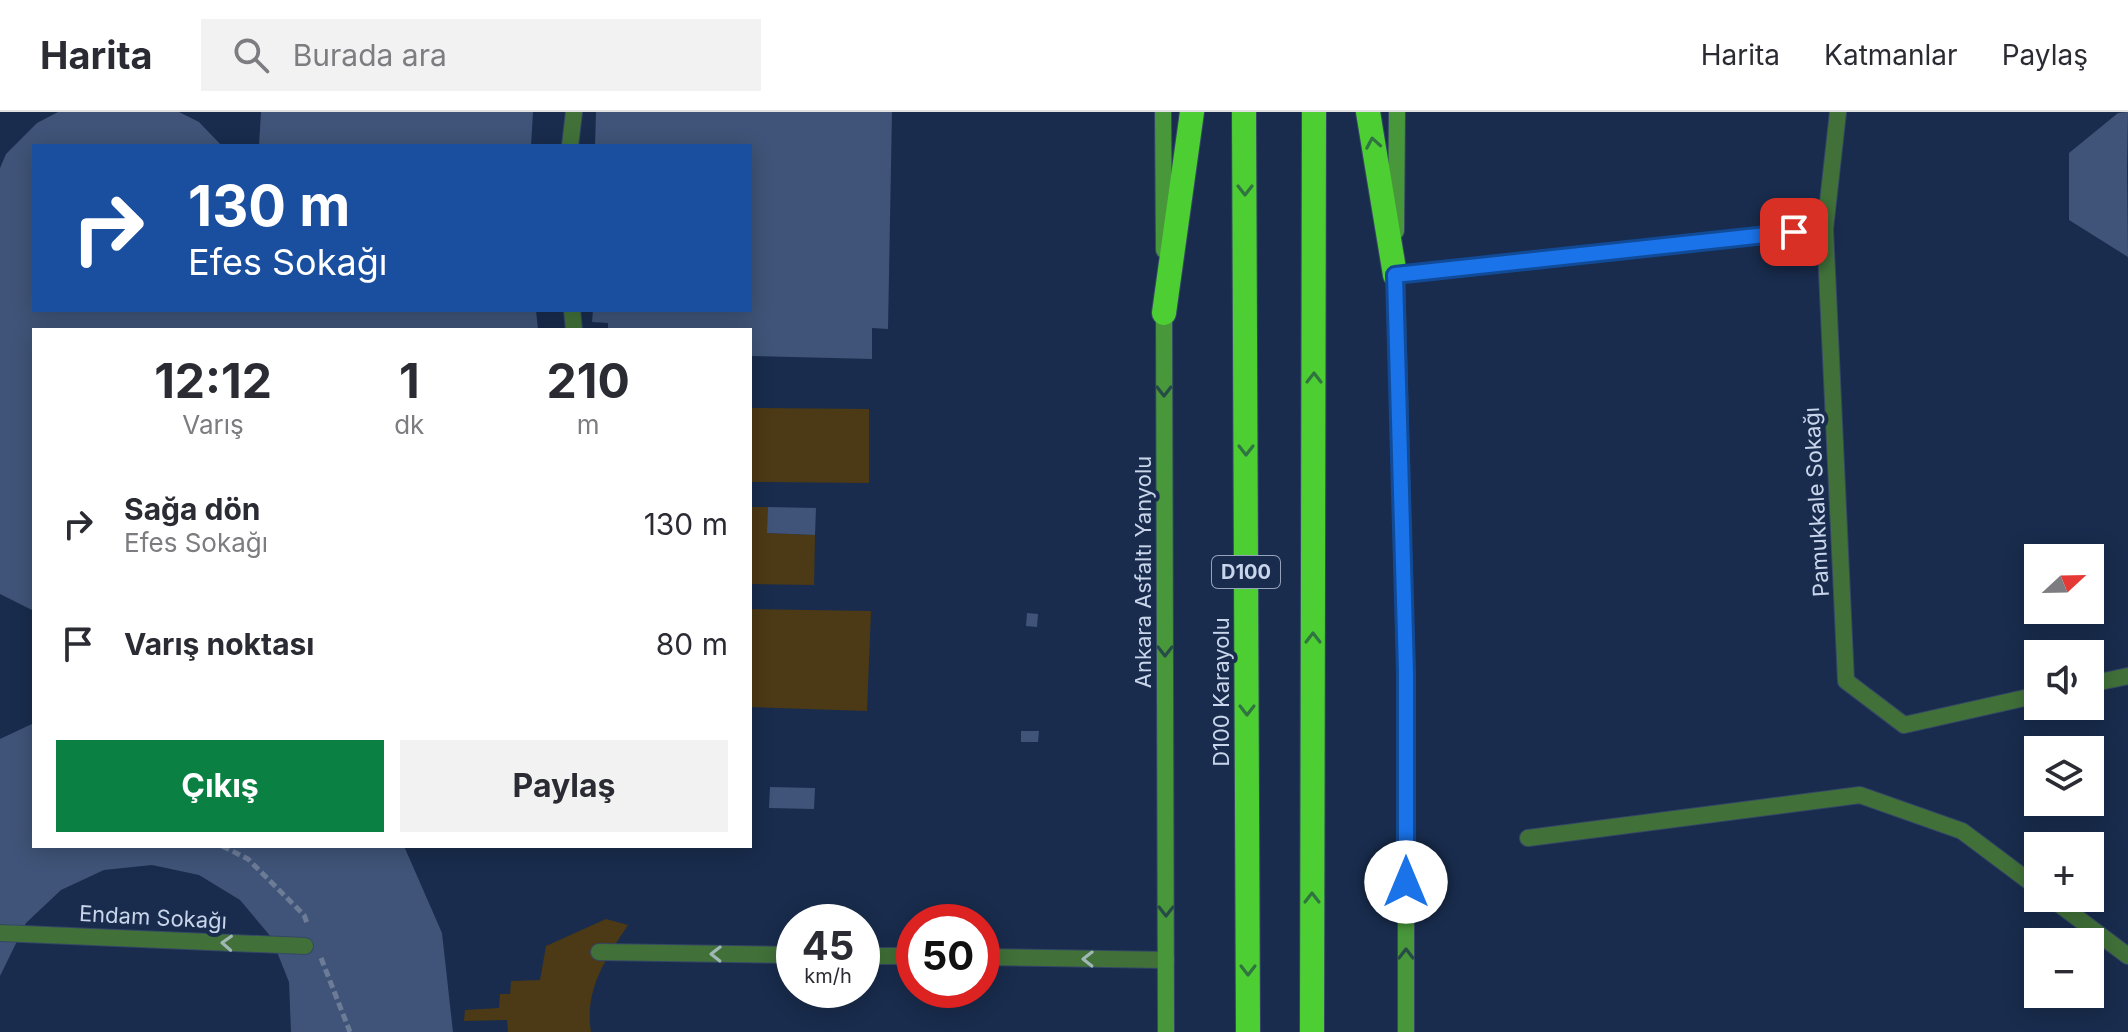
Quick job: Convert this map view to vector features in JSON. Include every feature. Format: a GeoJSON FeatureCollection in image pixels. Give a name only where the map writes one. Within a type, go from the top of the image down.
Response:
{"type":"FeatureCollection","features":[{"type":"Feature","properties":{"kind":"highway"},"geometry":{"type":"LineString","coordinates":[[1164,313],[1192,112]]}},
{"type":"Feature","properties":{"kind":"highway","name":"D100 Karayolu"},"geometry":{"type":"LineString","coordinates":[[1244,112],[1248,1032]]}},
{"type":"Feature","properties":{"kind":"highway"},"geometry":{"type":"LineString","coordinates":[[1312,1032],[1314,112]]}},
{"type":"Feature","properties":{"kind":"highway"},"geometry":{"type":"LineString","coordinates":[[1368,112],[1395,275]]}},
{"type":"Feature","properties":{"kind":"main road","name":"Ankara Asfaltı Yanyolu"},"geometry":{"type":"LineString","coordinates":[[1163,112],[1166,1032]]}},
{"type":"Feature","properties":{"kind":"main road"},"geometry":{"type":"LineString","coordinates":[[1397,112],[1395,275],[1406,672],[1406,1032]]}},
{"type":"Feature","properties":{"kind":"street"},"geometry":{"type":"LineString","coordinates":[[570,144],[574,112]]}},
{"type":"Feature","properties":{"kind":"street","name":"Pamukkale Sokağı"},"geometry":{"type":"LineString","coordinates":[[1838,112],[1825,229],[1846,681],[1904,725],[2024,698]]}},
{"type":"Feature","properties":{"kind":"street"},"geometry":{"type":"LineString","coordinates":[[1395,275],[1825,229]]}},
{"type":"Feature","properties":{"kind":"street"},"geometry":{"type":"LineString","coordinates":[[2104,681],[2128,676]]}},
{"type":"Feature","properties":{"kind":"street"},"geometry":{"type":"LineString","coordinates":[[1528,838],[1860,795],[1962,831],[2024,878]]}},
{"type":"Feature","properties":{"kind":"street"},"geometry":{"type":"LineString","coordinates":[[2070,912],[2128,956]]}},
{"type":"Feature","properties":{"kind":"street","name":"Endam Sokağı"},"geometry":{"type":"LineString","coordinates":[[0,933],[305,946]]}},
{"type":"Feature","properties":{"kind":"street"},"geometry":{"type":"LineString","coordinates":[[599,952],[776,955]]}},
{"type":"Feature","properties":{"kind":"street"},"geometry":{"type":"LineString","coordinates":[[1000,957],[1166,960]]}},
{"type":"Feature","properties":{"kind":"shaded area"},"geometry":{"type":"Polygon","coordinates":[[[752,408],[869,409],[869,483],[752,482],[752,408]]]}},
{"type":"Feature","properties":{"kind":"shaded area"},"geometry":{"type":"Polygon","coordinates":[[[752,507],[768,507],[768,533],[815,535],[814,585],[752,584],[752,507]]]}},
{"type":"Feature","properties":{"kind":"shaded area"},"geometry":{"type":"Polygon","coordinates":[[[752,609],[871,611],[867,711],[752,707],[752,609]]]}},
{"type":"Feature","properties":{"kind":"shaded area"},"geometry":{"type":"Polygon","coordinates":[[[606,919],[628,925],[605,962],[594,988],[591,1032],[508,1032],[507,1020],[464,1021],[465,1010],[499,1008],[500,994],[510,994],[511,981],[540,980],[546,946],[606,919]]]}},
{"type":"Feature","properties":{"kind":"building"},"geometry":{"type":"Polygon","coordinates":[[[58,112],[179,112],[199,122],[220,144],[32,144],[32,312],[536,312],[538,328],[32,328],[32,610],[0,594],[0,168],[6,154],[37,123],[58,112]]]}},
{"type":"Feature","properties":{"kind":"building"},"geometry":{"type":"Polygon","coordinates":[[[261,112],[533,112],[531,144],[259,144],[261,112]]]}},
{"type":"Feature","properties":{"kind":"building"},"geometry":{"type":"Polygon","coordinates":[[[596,112],[892,112],[888,329],[872,328],[872,359],[752,356],[752,328],[608,328],[608,323],[592,322],[593,312],[752,312],[752,144],[595,144],[596,112]]]}},
{"type":"Feature","properties":{"kind":"building"},"geometry":{"type":"Polygon","coordinates":[[[2128,112],[2128,257],[2069,220],[2069,153],[2118,113],[2128,112]]]}},
{"type":"Feature","properties":{"kind":"building"},"geometry":{"type":"Polygon","coordinates":[[[768,507],[816,508],[815,535],[767,533],[768,507]]]}},
{"type":"Feature","properties":{"kind":"building"},"geometry":{"type":"Polygon","coordinates":[[[1027,613],[1038,614],[1037,627],[1026,626],[1027,613]]]}},
{"type":"Feature","properties":{"kind":"building"},"geometry":{"type":"Polygon","coordinates":[[[32,724],[32,848],[405,848],[442,933],[453,1032],[291,1032],[289,982],[271,937],[240,900],[199,875],[152,865],[104,870],[61,890],[26,923],[0,976],[0,739],[32,724]]]}},
{"type":"Feature","properties":{"kind":"building"},"geometry":{"type":"Polygon","coordinates":[[[1021,731],[1039,731],[1038,742],[1021,742],[1021,731]]]}},
{"type":"Feature","properties":{"kind":"building"},"geometry":{"type":"Polygon","coordinates":[[[770,787],[815,788],[814,809],[769,808],[770,787]]]}},
{"type":"Feature","properties":{"kind":"route"},"geometry":{"type":"LineString","coordinates":[[1406,882],[1406,672],[1395,275],[1794,232]]}}]}
